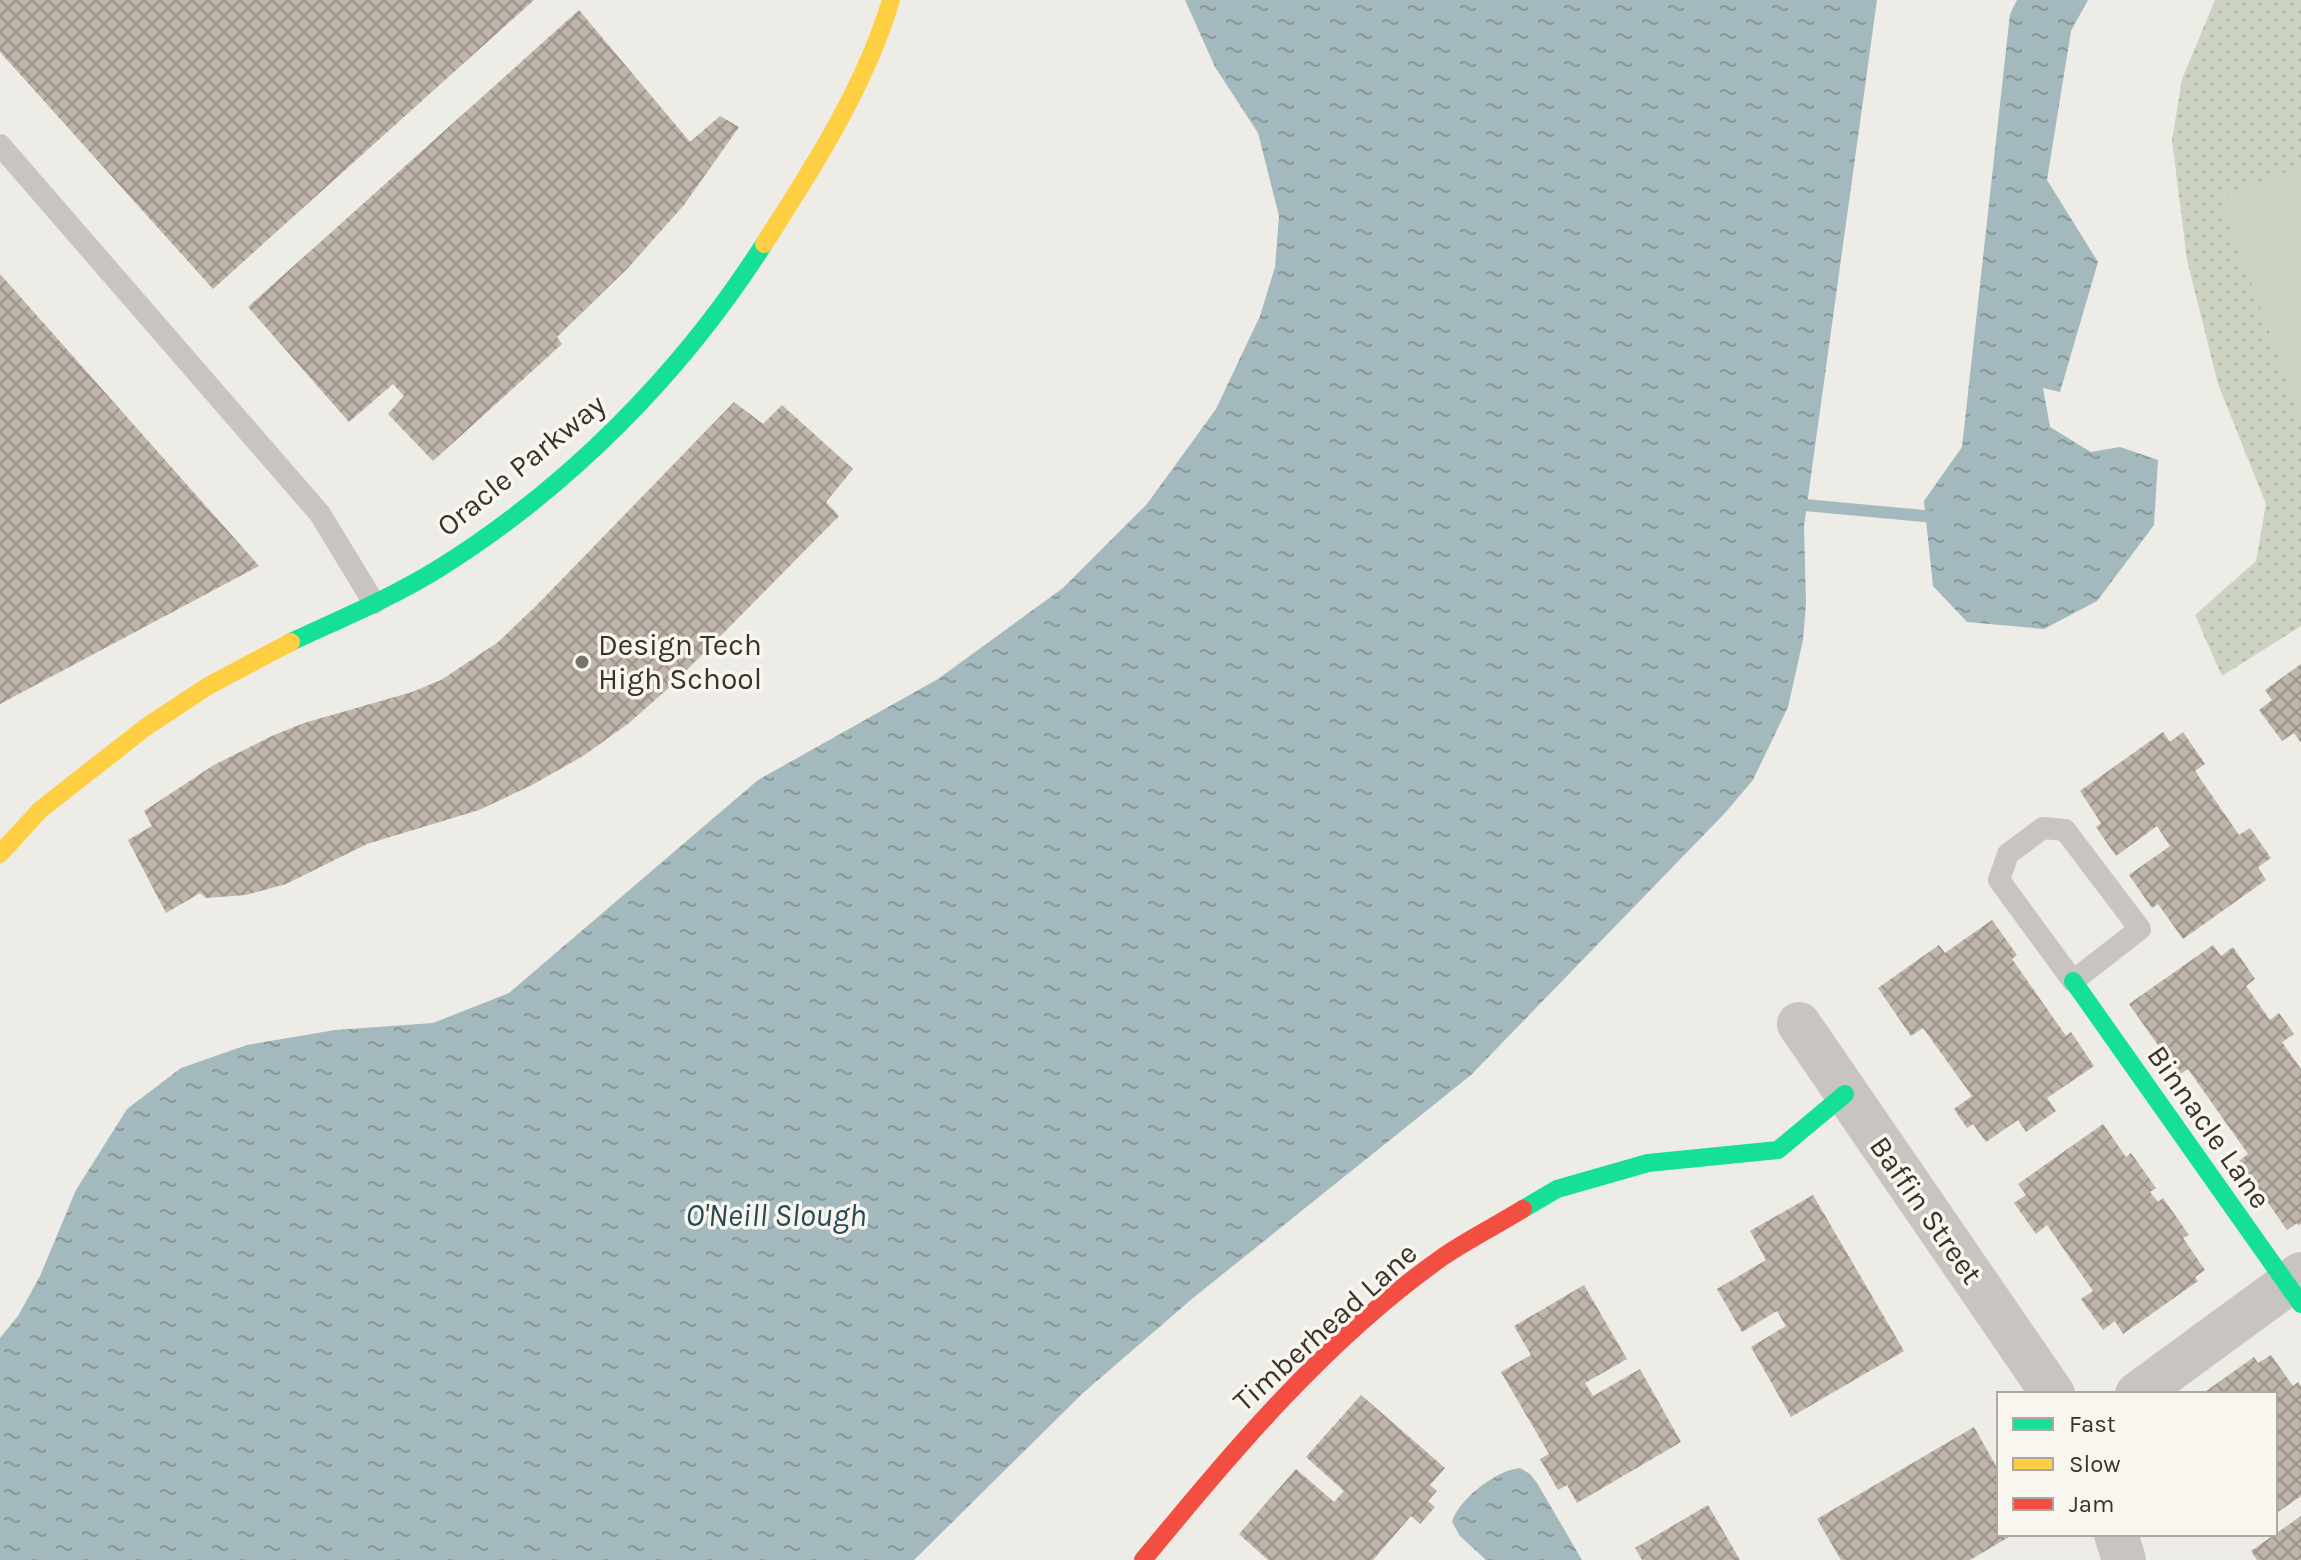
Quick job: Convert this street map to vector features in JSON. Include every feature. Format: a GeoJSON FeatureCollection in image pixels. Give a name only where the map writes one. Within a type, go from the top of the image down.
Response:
{"type":"FeatureCollection","features":[{"type":"Feature","properties":{"kind":"street","name":"Oracle Parkway"},"geometry":{"type":"LineString","coordinates":[[0,854],[31,817],[148,724],[248,663],[374,603],[438,568],[517,513],[585,456],[636,407],[678,360],[734,288],[794,198],[871,56],[891,0]]}},
{"type":"Feature","properties":{"kind":"street","name":"Binnacle Lane"},"geometry":{"type":"LineString","coordinates":[[2073,981],[2296,1287]]}},
{"type":"Feature","properties":{"kind":"street","name":"Baffin Street"},"geometry":{"type":"LineString","coordinates":[[1799,1024],[2052,1392]]}},
{"type":"Feature","properties":{"kind":"street","name":"Timberhead Lane"},"geometry":{"type":"LineString","coordinates":[[1143,1560],[1244,1438],[1323,1357],[1376,1310],[1445,1256],[1557,1189],[1648,1163],[1778,1150],[1845,1094]]}},
{"type":"Feature","properties":{"kind":"street"},"geometry":{"type":"LineString","coordinates":[[2140,1392],[2296,1287]]}},
{"type":"Feature","properties":{"kind":"street"},"geometry":{"type":"LineString","coordinates":[[2117,1536],[2124,1560]]}},
{"type":"Feature","properties":{"kind":"lane"},"geometry":{"type":"LineString","coordinates":[[0,145],[320,514],[374,603]]}},
{"type":"Feature","properties":{"kind":"lane"},"geometry":{"type":"LineString","coordinates":[[2043,828],[2065,830],[2140,929],[2073,981],[1999,880],[2008,854],[2043,828]]}},
{"type":"Feature","properties":{"kind":"green space"},"geometry":{"type":"Polygon","coordinates":[[[2215,0],[2301,0],[2301,626],[2222,676],[2195,615],[2256,561],[2266,504],[2218,384],[2187,260],[2172,140],[2182,79],[2215,0]]]}},
{"type":"Feature","properties":{"kind":"green space"},"geometry":{"type":"Polygon","coordinates":[[[2301,166],[2301,418],[2220,198],[2301,166]]]}},
{"type":"Feature","properties":{"kind":"water","name":"O'Neill Slough"},"geometry":{"type":"Polygon","coordinates":[[[1185,0],[1877,0],[1804,526],[1806,603],[1803,640],[1788,707],[1753,780],[1725,813],[1471,1075],[1193,1298],[1083,1393],[914,1560],[0,1560],[0,1338],[18,1316],[40,1276],[76,1190],[127,1109],[181,1068],[247,1045],[335,1030],[433,1023],[509,993],[758,780],[938,679],[1063,588],[1147,504],[1216,409],[1260,316],[1275,267],[1279,216],[1258,133],[1215,67],[1185,0]]]}},
{"type":"Feature","properties":{"kind":"water"},"geometry":{"type":"Polygon","coordinates":[[[2017,0],[2088,0],[2071,31],[2047,180],[2098,262],[2060,392],[2043,388],[2050,427],[2091,452],[2120,447],[2158,460],[2154,525],[2097,601],[2044,629],[1967,622],[1933,586],[1924,501],[1962,447],[2010,14],[2017,0]]]}},
{"type":"Feature","properties":{"kind":"water"},"geometry":{"type":"Polygon","coordinates":[[[1520,1468],[1537,1483],[1582,1560],[1486,1560],[1460,1536],[1452,1522],[1462,1505],[1490,1480],[1520,1468]]]}},
{"type":"Feature","properties":{"kind":"building"},"geometry":{"type":"Polygon","coordinates":[[[0,0],[534,0],[213,289],[0,52],[0,0]]]}},
{"type":"Feature","properties":{"kind":"building"},"geometry":{"type":"Polygon","coordinates":[[[579,10],[690,142],[720,116],[739,127],[684,205],[627,269],[557,337],[562,344],[433,461],[388,414],[404,396],[393,384],[349,422],[248,307],[579,10]]]}},
{"type":"Feature","properties":{"kind":"building"},"geometry":{"type":"Polygon","coordinates":[[[0,274],[259,566],[0,704],[0,274]]]}},
{"type":"Feature","properties":{"kind":"building","name":"Design Tech High School"},"geometry":{"type":"Polygon","coordinates":[[[734,402],[763,424],[782,405],[853,469],[826,502],[839,516],[672,685],[629,723],[583,756],[479,810],[367,844],[286,884],[246,895],[206,898],[200,893],[166,913],[128,840],[152,826],[144,811],[214,765],[274,735],[304,723],[412,692],[441,680],[497,643],[734,402]]]}},
{"type":"Feature","properties":{"kind":"building"},"geometry":{"type":"Polygon","coordinates":[[[2301,664],[2301,743],[2294,733],[2282,741],[2259,710],[2272,700],[2265,690],[2301,664]]]}},
{"type":"Feature","properties":{"kind":"building"},"geometry":{"type":"Polygon","coordinates":[[[2163,732],[2170,742],[2183,732],[2205,764],[2195,771],[2239,835],[2250,828],[2271,858],[2258,867],[2266,880],[2183,939],[2158,904],[2152,908],[2129,875],[2170,846],[2157,826],[2116,856],[2096,827],[2101,823],[2080,791],[2163,732]]]}},
{"type":"Feature","properties":{"kind":"building"},"geometry":{"type":"Polygon","coordinates":[[[1992,920],[2017,955],[2012,959],[2066,1036],[2071,1032],[2094,1066],[2047,1098],[2056,1111],[2026,1132],[2018,1120],[1986,1142],[1973,1124],[1967,1128],[1954,1109],[1972,1096],[1923,1028],[1911,1036],[1878,988],[1939,945],[1945,953],[1992,920]]]}},
{"type":"Feature","properties":{"kind":"building"},"geometry":{"type":"Polygon","coordinates":[[[2213,945],[2221,956],[2233,947],[2255,979],[2246,986],[2270,1020],[2279,1013],[2294,1034],[2282,1042],[2301,1069],[2301,1224],[2297,1223],[2287,1230],[2239,1161],[2248,1154],[2188,1069],[2179,1075],[2129,1004],[2213,945]]]}},
{"type":"Feature","properties":{"kind":"building"},"geometry":{"type":"Polygon","coordinates":[[[2103,1124],[2126,1157],[2131,1153],[2156,1188],[2150,1192],[2158,1202],[2163,1198],[2189,1235],[2183,1238],[2205,1270],[2195,1277],[2198,1281],[2123,1334],[2115,1321],[2103,1330],[2081,1299],[2093,1291],[2047,1225],[2036,1234],[2014,1203],[2026,1195],[2018,1184],[2103,1124]]]}},
{"type":"Feature","properties":{"kind":"building"},"geometry":{"type":"Polygon","coordinates":[[[1813,1195],[1904,1351],[1791,1417],[1751,1347],[1786,1326],[1777,1311],[1742,1332],[1717,1289],[1766,1260],[1750,1231],[1813,1195]]]}},
{"type":"Feature","properties":{"kind":"building"},"geometry":{"type":"Polygon","coordinates":[[[1584,1285],[1627,1359],[1585,1383],[1593,1396],[1640,1369],[1681,1442],[1577,1503],[1567,1485],[1558,1490],[1540,1459],[1549,1454],[1501,1372],[1531,1355],[1514,1326],[1584,1285]]]}},
{"type":"Feature","properties":{"kind":"building"},"geometry":{"type":"Polygon","coordinates":[[[2271,1355],[2293,1386],[2298,1382],[2301,1386],[2301,1496],[2277,1513],[2277,1392],[2205,1392],[2254,1357],[2258,1363],[2271,1355]]]}},
{"type":"Feature","properties":{"kind":"building"},"geometry":{"type":"Polygon","coordinates":[[[1361,1395],[1445,1468],[1430,1485],[1437,1491],[1428,1501],[1435,1507],[1420,1524],[1411,1516],[1373,1560],[1268,1560],[1239,1534],[1296,1469],[1334,1502],[1344,1491],[1306,1457],[1361,1395]]]}},
{"type":"Feature","properties":{"kind":"building"},"geometry":{"type":"Polygon","coordinates":[[[1974,1427],[1997,1467],[1997,1536],[2011,1536],[1970,1560],[1841,1560],[1817,1519],[1974,1427]]]}},
{"type":"Feature","properties":{"kind":"building"},"geometry":{"type":"Polygon","coordinates":[[[1708,1505],[1740,1560],[1642,1560],[1635,1548],[1708,1505]]]}},
{"type":"Feature","properties":{"kind":"building"},"geometry":{"type":"Polygon","coordinates":[[[2301,1516],[2301,1560],[2257,1560],[2251,1551],[2277,1536],[2277,1533],[2301,1516]]]}},
{"type":"Feature","properties":{"kind":"waterway"},"geometry":{"type":"LineString","coordinates":[[1794,504],[1935,517],[1938,514]]}},
{"type":"Feature","properties":{"kind":"traffic: fast"},"geometry":{"type":"LineString","coordinates":[[291,642],[365,608],[438,569],[486,537],[577,465],[659,382],[697,338],[764,244]]}},
{"type":"Feature","properties":{"kind":"traffic: fast"},"geometry":{"type":"LineString","coordinates":[[2073,981],[2301,1304]]}},
{"type":"Feature","properties":{"kind":"traffic: fast"},"geometry":{"type":"LineString","coordinates":[[1523,1209],[1557,1189],[1648,1163],[1778,1150],[1845,1094]]}},
{"type":"Feature","properties":{"kind":"traffic: slow"},"geometry":{"type":"LineString","coordinates":[[764,244],[819,156],[852,95],[891,0]]}},
{"type":"Feature","properties":{"kind":"traffic: slow"},"geometry":{"type":"LineString","coordinates":[[0,854],[40,810],[146,727],[208,686],[291,642]]}},
{"type":"Feature","properties":{"kind":"traffic: jam"},"geometry":{"type":"LineString","coordinates":[[1143,1560],[1247,1437],[1360,1323],[1444,1256],[1523,1209]]}},
{"type":"Feature","properties":{"kind":"place","name":"Design Tech High School"},"geometry":{"type":"Point","coordinates":[582,662]}}]}
